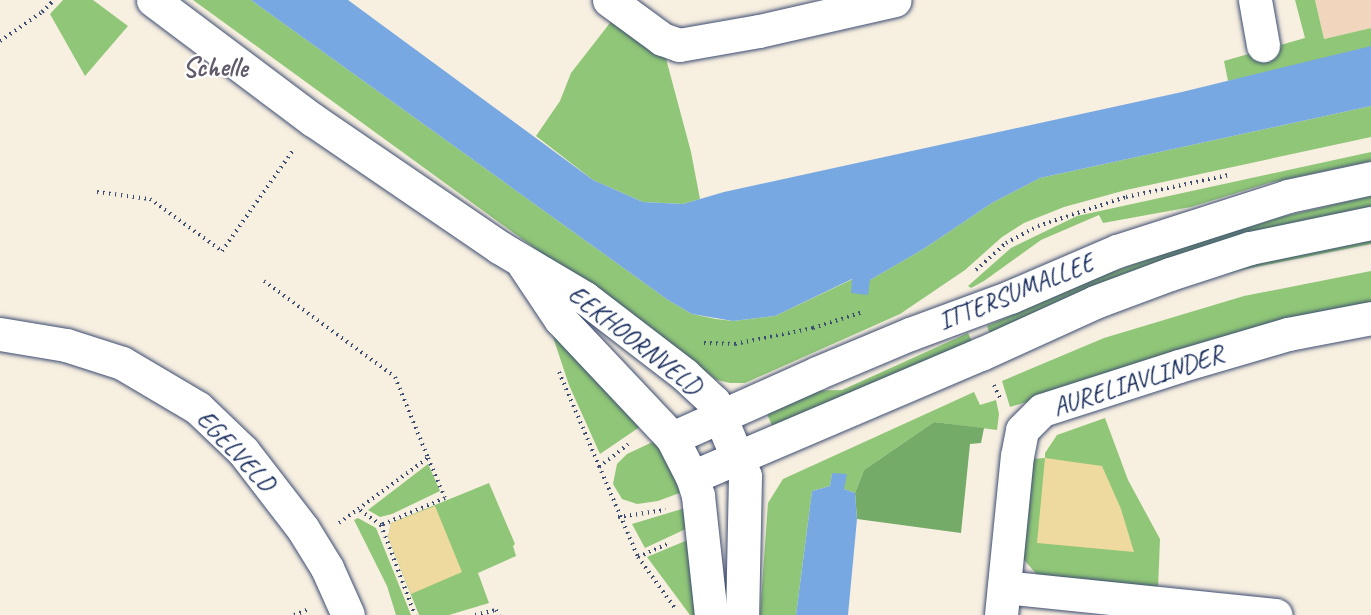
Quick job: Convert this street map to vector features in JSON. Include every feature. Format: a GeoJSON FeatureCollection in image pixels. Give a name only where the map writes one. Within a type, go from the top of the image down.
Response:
{"type":"FeatureCollection","features":[{"type":"Feature","properties":{"kind":"street","name":"EEKHOORNVELD"},"geometry":{"type":"LineString","coordinates":[[153,0],[313,120],[521,261],[554,278],[644,342],[714,402],[740,459],[745,476],[742,615]]}},
{"type":"Feature","properties":{"kind":"street"},"geometry":{"type":"LineString","coordinates":[[609,0],[662,39],[679,45],[759,31],[895,0]]}},
{"type":"Feature","properties":{"kind":"street"},"geometry":{"type":"LineString","coordinates":[[1255,0],[1263,45]]}},
{"type":"Feature","properties":{"kind":"street","name":"ITTERSUMALLEE"},"geometry":{"type":"LineString","coordinates":[[672,438],[720,415],[910,334],[1010,297],[1117,250],[1288,196],[1371,178]]}},
{"type":"Feature","properties":{"kind":"street","name":"ITTERSUMALLEE"},"geometry":{"type":"LineString","coordinates":[[692,477],[740,459],[1095,302],[1170,273],[1250,248],[1371,223]]}},
{"type":"Feature","properties":{"kind":"street","name":"EEKHOORNVELD"},"geometry":{"type":"LineString","coordinates":[[521,261],[560,319],[672,438],[692,477],[698,496],[700,534],[711,615]]}},
{"type":"Feature","properties":{"kind":"street","name":"AURELIAVLINDER"},"geometry":{"type":"LineString","coordinates":[[1003,601],[1017,456],[1022,430],[1042,410],[1288,334],[1371,318]]}},
{"type":"Feature","properties":{"kind":"street","name":"EGELVELD"},"geometry":{"type":"LineString","coordinates":[[0,334],[66,345],[122,363],[198,408],[243,451],[312,544],[327,568],[348,615]]}},
{"type":"Feature","properties":{"kind":"street"},"geometry":{"type":"LineString","coordinates":[[1003,601],[1276,615]]}},
{"type":"Feature","properties":{"kind":"path"},"geometry":{"type":"LineString","coordinates":[[0,41],[42,12],[54,0]]}},
{"type":"Feature","properties":{"kind":"path"},"geometry":{"type":"LineString","coordinates":[[97,192],[150,199],[222,251],[313,120]]}},
{"type":"Feature","properties":{"kind":"path"},"geometry":{"type":"LineString","coordinates":[[264,281],[395,377],[445,498],[381,525]]}},
{"type":"Feature","properties":{"kind":"path"},"geometry":{"type":"LineString","coordinates":[[644,342],[735,344],[813,328],[870,311]]}},
{"type":"Feature","properties":{"kind":"path"},"geometry":{"type":"LineString","coordinates":[[981,354],[1006,411],[1022,430]]}},
{"type":"Feature","properties":{"kind":"path"},"geometry":{"type":"LineString","coordinates":[[556,364],[618,517],[638,557],[679,615]]}},
{"type":"Feature","properties":{"kind":"path"},"geometry":{"type":"LineString","coordinates":[[312,544],[428,458]]}},
{"type":"Feature","properties":{"kind":"path"},"geometry":{"type":"LineString","coordinates":[[358,509],[381,525],[415,615]]}},
{"type":"Feature","properties":{"kind":"path"},"geometry":{"type":"LineString","coordinates":[[638,557],[689,534],[700,534]]}},
{"type":"Feature","properties":{"kind":"path"},"geometry":{"type":"LineString","coordinates":[[475,615],[496,610],[499,615]]}},
{"type":"Feature","properties":{"kind":"shaded area"},"geometry":{"type":"Polygon","coordinates":[[[1315,0],[1371,0],[1371,28],[1324,39],[1315,0]]]}},
{"type":"Feature","properties":{"kind":"green space"},"geometry":{"type":"Polygon","coordinates":[[[63,0],[93,0],[128,26],[85,76],[50,14],[63,0]]]}},
{"type":"Feature","properties":{"kind":"green space"},"geometry":{"type":"Polygon","coordinates":[[[193,0],[251,0],[668,300],[692,314],[733,321],[775,316],[853,279],[870,280],[925,248],[992,203],[1040,178],[1371,106],[1371,137],[1126,190],[1064,207],[1024,223],[1002,237],[965,270],[900,314],[745,383],[730,383],[717,380],[693,363],[193,0]]]}},
{"type":"Feature","properties":{"kind":"green space"},"geometry":{"type":"Polygon","coordinates":[[[1295,0],[1315,0],[1324,39],[1371,28],[1371,48],[1228,81],[1224,61],[1305,38],[1295,0]]]}},
{"type":"Feature","properties":{"kind":"green space"},"geometry":{"type":"Polygon","coordinates":[[[613,19],[665,55],[691,152],[700,199],[683,204],[643,202],[593,180],[536,136],[560,101],[571,73],[613,19]]]}},
{"type":"Feature","properties":{"kind":"green space"},"geometry":{"type":"Polygon","coordinates":[[[1371,152],[1371,161],[1269,183],[1191,207],[1103,223],[1099,215],[1041,240],[984,281],[971,288],[968,286],[1011,248],[1077,216],[1371,152]]]}},
{"type":"Feature","properties":{"kind":"green space"},"geometry":{"type":"Polygon","coordinates":[[[1371,196],[1371,212],[990,334],[987,326],[1101,276],[1189,245],[1285,216],[1371,196]]]}},
{"type":"Feature","properties":{"kind":"green space"},"geometry":{"type":"Polygon","coordinates":[[[1371,236],[1371,244],[1241,270],[1165,291],[1276,254],[1371,236]]]}},
{"type":"Feature","properties":{"kind":"green space"},"geometry":{"type":"Polygon","coordinates":[[[1371,271],[1371,302],[1264,328],[1010,407],[1002,381],[1104,338],[1244,296],[1371,271]]]}},
{"type":"Feature","properties":{"kind":"green space"},"geometry":{"type":"Polygon","coordinates":[[[551,331],[644,424],[600,454],[569,385],[551,331]]]}},
{"type":"Feature","properties":{"kind":"green space"},"geometry":{"type":"Polygon","coordinates":[[[968,333],[973,343],[774,430],[764,407],[802,391],[842,390],[968,333]]]}},
{"type":"Feature","properties":{"kind":"green space"},"geometry":{"type":"Polygon","coordinates":[[[974,392],[980,405],[996,400],[999,414],[997,430],[934,422],[864,470],[855,493],[844,489],[832,474],[830,486],[812,491],[796,615],[760,615],[768,503],[783,479],[974,392]]]}},
{"type":"Feature","properties":{"kind":"green space"},"geometry":{"type":"Polygon","coordinates":[[[1105,418],[1128,480],[1160,539],[1158,589],[1038,576],[1020,555],[1032,459],[1045,458],[1045,453],[1057,435],[1105,418]]]}},
{"type":"Feature","properties":{"kind":"green space"},"geometry":{"type":"Polygon","coordinates":[[[934,422],[984,428],[981,443],[970,444],[961,533],[857,519],[855,493],[864,470],[934,422]]]}},
{"type":"Feature","properties":{"kind":"green space"},"geometry":{"type":"Polygon","coordinates":[[[657,440],[682,492],[658,501],[637,504],[622,499],[613,484],[617,464],[627,454],[657,440]]]}},
{"type":"Feature","properties":{"kind":"green space"},"geometry":{"type":"Polygon","coordinates":[[[428,464],[440,491],[392,514],[380,517],[368,510],[428,464]]]}},
{"type":"Feature","properties":{"kind":"green space"},"geometry":{"type":"Polygon","coordinates":[[[489,483],[515,544],[513,546],[516,556],[478,573],[489,603],[449,615],[419,615],[388,537],[391,523],[489,483]]]}},
{"type":"Feature","properties":{"kind":"green space"},"geometry":{"type":"Polygon","coordinates":[[[685,508],[688,528],[645,548],[632,524],[685,508]]]}},
{"type":"Feature","properties":{"kind":"green space"},"geometry":{"type":"Polygon","coordinates":[[[358,518],[376,528],[411,615],[396,615],[387,586],[354,520],[358,518]]]}},
{"type":"Feature","properties":{"kind":"green space"},"geometry":{"type":"Polygon","coordinates":[[[690,539],[700,615],[690,615],[647,557],[690,539]]]}},
{"type":"Feature","properties":{"kind":"sand"},"geometry":{"type":"Polygon","coordinates":[[[1045,458],[1102,466],[1121,509],[1134,552],[1037,543],[1045,458]]]}},
{"type":"Feature","properties":{"kind":"sand"},"geometry":{"type":"Polygon","coordinates":[[[435,506],[462,572],[411,594],[388,537],[391,523],[435,506]]]}},
{"type":"Feature","properties":{"kind":"water"},"geometry":{"type":"Polygon","coordinates":[[[251,0],[348,0],[593,180],[643,202],[683,204],[724,192],[1182,92],[1371,46],[1371,106],[1040,178],[992,203],[925,248],[870,280],[868,295],[851,293],[852,279],[775,316],[733,321],[692,314],[668,300],[251,0]]]}},
{"type":"Feature","properties":{"kind":"water"},"geometry":{"type":"Polygon","coordinates":[[[832,473],[847,474],[844,489],[855,493],[857,519],[848,615],[796,615],[812,491],[830,486],[832,473]]]}},
{"type":"Feature","properties":{"kind":"district","name":"Schelle"},"geometry":{"type":"Point","coordinates":[215,67]}}]}
